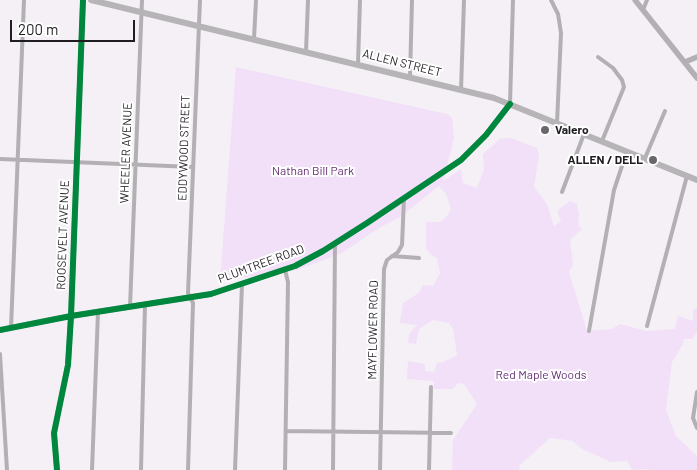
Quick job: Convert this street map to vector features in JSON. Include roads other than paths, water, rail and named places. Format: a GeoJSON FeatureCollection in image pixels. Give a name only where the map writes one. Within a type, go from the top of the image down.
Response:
{"type":"FeatureCollection","features":[{"type":"Feature","properties":{"kind":"main road","name":"ALLEN STREET"},"geometry":{"type":"LineString","coordinates":[[91,0],[494,98],[697,180]]}},
{"type":"Feature","properties":{"kind":"street"},"geometry":{"type":"LineString","coordinates":[[11,328],[24,0]]}},
{"type":"Feature","properties":{"kind":"street","name":"ROOSEVELT AVENUE"},"geometry":{"type":"LineString","coordinates":[[57,470],[54,433],[68,365],[71,316],[83,0]]}},
{"type":"Feature","properties":{"kind":"street","name":"WHEELER AVENUE"},"geometry":{"type":"LineString","coordinates":[[130,307],[142,0]]}},
{"type":"Feature","properties":{"kind":"street","name":"EDDYWOOD STREET"},"geometry":{"type":"LineString","coordinates":[[188,470],[193,303],[189,297],[200,0]]}},
{"type":"Feature","properties":{"kind":"street"},"geometry":{"type":"LineString","coordinates":[[254,39],[256,0]]}},
{"type":"Feature","properties":{"kind":"street"},"geometry":{"type":"LineString","coordinates":[[306,52],[308,0]]}},
{"type":"Feature","properties":{"kind":"street"},"geometry":{"type":"LineString","coordinates":[[358,64],[360,0]]}},
{"type":"Feature","properties":{"kind":"street"},"geometry":{"type":"LineString","coordinates":[[410,77],[412,0]]}},
{"type":"Feature","properties":{"kind":"street"},"geometry":{"type":"LineString","coordinates":[[461,90],[464,0]]}},
{"type":"Feature","properties":{"kind":"street"},"geometry":{"type":"LineString","coordinates":[[510,104],[513,0]]}},
{"type":"Feature","properties":{"kind":"street"},"geometry":{"type":"LineString","coordinates":[[551,0],[558,14],[560,26],[557,123]]}},
{"type":"Feature","properties":{"kind":"street"},"geometry":{"type":"LineString","coordinates":[[635,0],[697,78]]}},
{"type":"Feature","properties":{"kind":"street"},"geometry":{"type":"LineString","coordinates":[[641,0],[644,10]]}},
{"type":"Feature","properties":{"kind":"street"},"geometry":{"type":"LineString","coordinates":[[644,10],[646,0]]}},
{"type":"Feature","properties":{"kind":"street"},"geometry":{"type":"LineString","coordinates":[[598,57],[613,68],[624,84],[619,102],[602,141]]}},
{"type":"Feature","properties":{"kind":"street"},"geometry":{"type":"LineString","coordinates":[[685,62],[697,57]]}},
{"type":"Feature","properties":{"kind":"street","name":"PLUMTREE ROAD"},"geometry":{"type":"LineString","coordinates":[[0,330],[71,316],[211,294],[285,270],[335,244],[464,157],[486,135],[510,104]]}},
{"type":"Feature","properties":{"kind":"street"},"geometry":{"type":"LineString","coordinates":[[645,158],[666,111]]}},
{"type":"Feature","properties":{"kind":"street"},"geometry":{"type":"LineString","coordinates":[[562,192],[584,134]]}},
{"type":"Feature","properties":{"kind":"street"},"geometry":{"type":"LineString","coordinates":[[589,330],[615,185],[626,151]]}},
{"type":"Feature","properties":{"kind":"street"},"geometry":{"type":"LineString","coordinates":[[0,159],[193,167]]}},
{"type":"Feature","properties":{"kind":"street"},"geometry":{"type":"LineString","coordinates":[[647,326],[687,176]]}},
{"type":"Feature","properties":{"kind":"street","name":"MAYFLOWER ROAD"},"geometry":{"type":"LineString","coordinates":[[380,470],[384,269],[387,260],[399,251],[402,245],[404,198]]}},
{"type":"Feature","properties":{"kind":"street"},"geometry":{"type":"LineString","coordinates":[[333,470],[335,244]]}},
{"type":"Feature","properties":{"kind":"street"},"geometry":{"type":"LineString","coordinates":[[392,256],[420,258]]}},
{"type":"Feature","properties":{"kind":"street"},"geometry":{"type":"LineString","coordinates":[[285,270],[288,282],[285,470]]}},
{"type":"Feature","properties":{"kind":"street"},"geometry":{"type":"LineString","coordinates":[[236,470],[242,284]]}},
{"type":"Feature","properties":{"kind":"street"},"geometry":{"type":"LineString","coordinates":[[141,470],[145,304]]}},
{"type":"Feature","properties":{"kind":"street"},"geometry":{"type":"LineString","coordinates":[[92,470],[98,312]]}},
{"type":"Feature","properties":{"kind":"street"},"geometry":{"type":"LineString","coordinates":[[0,354],[7,470]]}},
{"type":"Feature","properties":{"kind":"street"},"geometry":{"type":"LineString","coordinates":[[429,470],[431,387]]}},
{"type":"Feature","properties":{"kind":"street"},"geometry":{"type":"LineString","coordinates":[[697,392],[693,415],[697,428]]}},
{"type":"Feature","properties":{"kind":"street"},"geometry":{"type":"LineString","coordinates":[[286,431],[332,430],[451,433]]}},
{"type":"Feature","properties":{"kind":"place","name":"Valero"},"geometry":{"type":"Point","coordinates":[545,130]}},
{"type":"Feature","properties":{"kind":"place","name":"ALLEN / DELL"},"geometry":{"type":"Point","coordinates":[653,160]}},
{"type":"Feature","properties":{"kind":"park label","name":"Nathan Bill Park"},"geometry":{"type":"Point","coordinates":[313,171]}},
{"type":"Feature","properties":{"kind":"park label","name":"Red Maple Woods"},"geometry":{"type":"Point","coordinates":[541,375]}}]}
